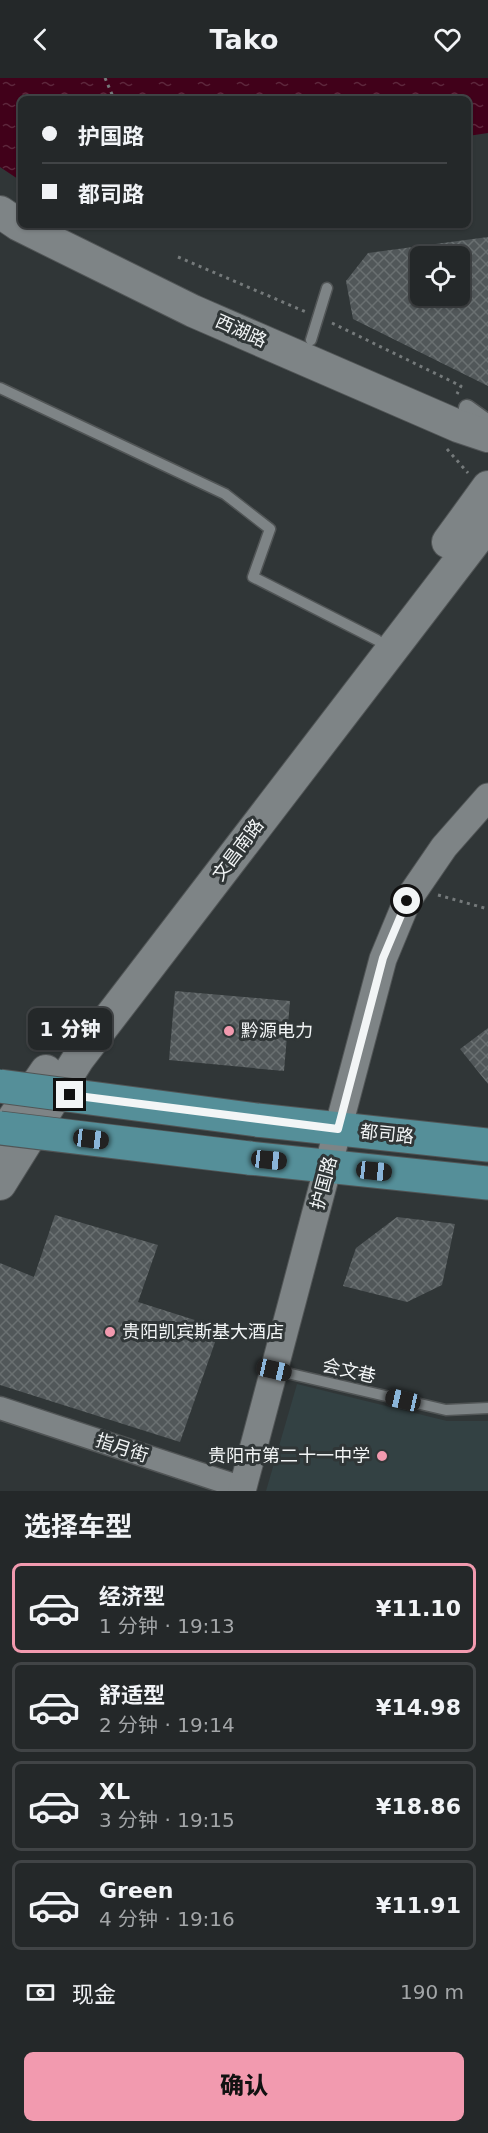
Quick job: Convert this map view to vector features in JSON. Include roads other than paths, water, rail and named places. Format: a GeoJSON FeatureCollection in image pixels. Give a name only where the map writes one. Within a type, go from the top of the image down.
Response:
{"type":"FeatureCollection","features":[{"type":"Feature","properties":{"kind":"main road","name":"西湖路"},"geometry":{"type":"LineString","coordinates":[[6,204],[18,223]]}},
{"type":"Feature","properties":{"kind":"main road","name":"西湖路"},"geometry":{"type":"LineString","coordinates":[[25,228],[193,310],[458,426],[488,435]]}},
{"type":"Feature","properties":{"kind":"main road","name":"西湖路"},"geometry":{"type":"LineString","coordinates":[[66,228],[202,294],[315,329],[476,407]]}},
{"type":"Feature","properties":{"kind":"main road","name":"文昌南路"},"geometry":{"type":"LineString","coordinates":[[0,1138],[58,1053],[377,640],[476,479]]}},
{"type":"Feature","properties":{"kind":"main road","name":"文昌南路"},"geometry":{"type":"LineString","coordinates":[[0,1184],[78,1059],[488,524]]}},
{"type":"Feature","properties":{"kind":"main road","name":"都司路"},"geometry":{"type":"LineString","coordinates":[[0,1086],[257,1120],[488,1145]]}},
{"type":"Feature","properties":{"kind":"main road"},"geometry":{"type":"LineString","coordinates":[[0,1128],[249,1158],[488,1183]]}},
{"type":"Feature","properties":{"kind":"street","name":"护国路"},"geometry":{"type":"LineString","coordinates":[[243,1489],[383,958],[407,901],[444,846],[488,797]]}},
{"type":"Feature","properties":{"kind":"street","name":"指月街"},"geometry":{"type":"LineString","coordinates":[[0,1408],[243,1489]]}},
{"type":"Feature","properties":{"kind":"lane"},"geometry":{"type":"LineString","coordinates":[[315,329],[327,288]]}},
{"type":"Feature","properties":{"kind":"lane"},"geometry":{"type":"LineString","coordinates":[[0,388],[225,494],[270,529],[253,577],[377,640]]}},
{"type":"Feature","properties":{"kind":"lane","name":"会文巷"},"geometry":{"type":"LineString","coordinates":[[274,1370],[446,1410],[488,1408]]}},
{"type":"Feature","properties":{"kind":"water"},"geometry":{"type":"Polygon","coordinates":[[[0,78],[488,78],[488,133],[471,136],[471,96],[18,96],[18,179],[0,167],[0,78]]]}},
{"type":"Feature","properties":{"kind":"place","name":"黔源电力"},"geometry":{"type":"Point","coordinates":[229,1031]}},
{"type":"Feature","properties":{"kind":"place","name":"贵阳凯宾斯基大酒店"},"geometry":{"type":"Point","coordinates":[110,1332]}},
{"type":"Feature","properties":{"kind":"place","name":"贵阳市第二十一中学"},"geometry":{"type":"Point","coordinates":[382,1456]}}]}
